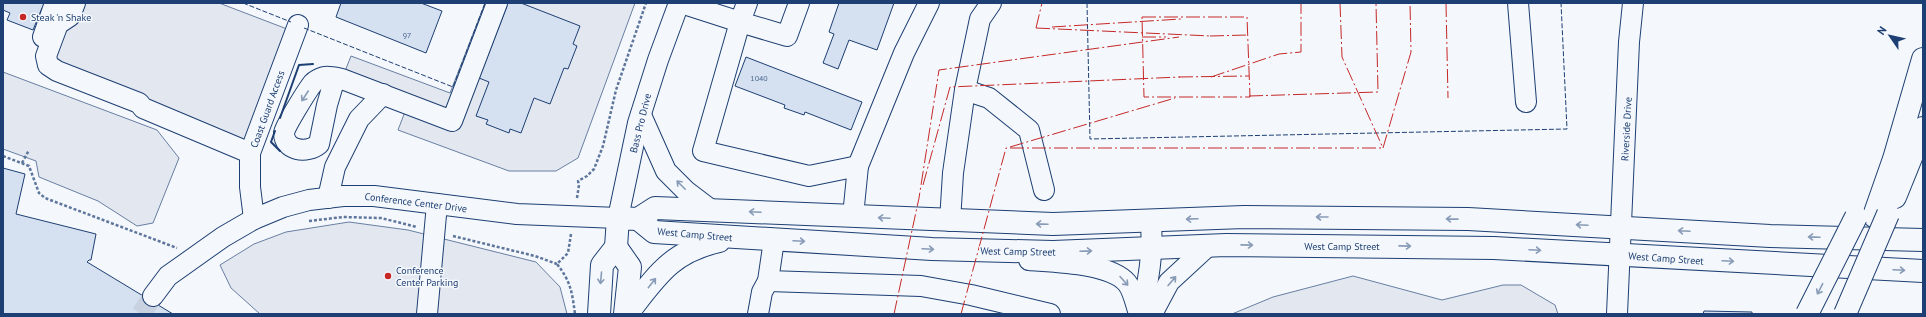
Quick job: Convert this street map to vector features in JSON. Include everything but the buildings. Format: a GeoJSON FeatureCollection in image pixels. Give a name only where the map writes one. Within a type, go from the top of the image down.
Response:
{"type":"FeatureCollection","features":[{"type":"Feature","properties":{"kind":"main road"},"geometry":{"type":"LineString","coordinates":[[1845,314],[1878,213],[1921,67]]}},
{"type":"Feature","properties":{"kind":"main road"},"geometry":{"type":"LineString","coordinates":[[1833,314],[1878,213],[1923,128]]}},
{"type":"Feature","properties":{"kind":"main road"},"geometry":{"type":"LineString","coordinates":[[1807,314],[1878,213],[1923,166]]}},
{"type":"Feature","properties":{"kind":"main road"},"geometry":{"type":"LineString","coordinates":[[628,219],[655,208],[1053,224],[1244,217],[1360,218],[1523,221],[1770,236],[1923,240]]}},
{"type":"Feature","properties":{"kind":"main road","name":"West Camp Street"},"geometry":{"type":"LineString","coordinates":[[628,219],[654,232],[940,249],[1053,252],[1208,246],[1447,247],[1619,254],[1923,272]]}},
{"type":"Feature","properties":{"kind":"main road","name":"Bass Pro Drive"},"geometry":{"type":"LineString","coordinates":[[616,247],[628,219]]}},
{"type":"Feature","properties":{"kind":"main road"},"geometry":{"type":"LineString","coordinates":[[626,314],[659,274],[676,258],[708,244],[735,238]]}},
{"type":"Feature","properties":{"kind":"main road"},"geometry":{"type":"LineString","coordinates":[[599,314],[602,265],[616,247],[630,267],[626,314]]}},
{"type":"Feature","properties":{"kind":"street"},"geometry":{"type":"LineString","coordinates":[[55,3],[38,49],[40,69],[49,77],[135,110],[143,108]]}},
{"type":"Feature","properties":{"kind":"street"},"geometry":{"type":"LineString","coordinates":[[75,3],[70,16],[58,24],[46,56],[48,65],[58,71],[140,103],[143,108],[250,153]]}},
{"type":"Feature","properties":{"kind":"street"},"geometry":{"type":"LineString","coordinates":[[335,78],[342,79],[383,94],[452,121],[497,3]]}},
{"type":"Feature","properties":{"kind":"street"},"geometry":{"type":"LineString","coordinates":[[680,3],[787,36],[799,3]]}},
{"type":"Feature","properties":{"kind":"street","name":"Bass Pro Drive"},"geometry":{"type":"LineString","coordinates":[[628,219],[641,115],[658,60],[680,3]]}},
{"type":"Feature","properties":{"kind":"street"},"geometry":{"type":"LineString","coordinates":[[747,3],[740,22],[703,151],[809,176],[858,166]]}},
{"type":"Feature","properties":{"kind":"street"},"geometry":{"type":"LineString","coordinates":[[853,216],[858,166],[904,53],[929,3]]}},
{"type":"Feature","properties":{"kind":"street"},"geometry":{"type":"LineString","coordinates":[[950,221],[954,173],[965,90],[980,19],[991,3]]}},
{"type":"Feature","properties":{"kind":"street"},"geometry":{"type":"LineString","coordinates":[[1518,3],[1526,102]]}},
{"type":"Feature","properties":{"kind":"street","name":"Riverside Drive"},"geometry":{"type":"LineString","coordinates":[[1617,314],[1633,3]]}},
{"type":"Feature","properties":{"kind":"street","name":"Coast Guard Access"},"geometry":{"type":"LineString","coordinates":[[254,219],[250,187],[250,153],[298,25]]}},
{"type":"Feature","properties":{"kind":"street"},"geometry":{"type":"LineString","coordinates":[[965,90],[989,98],[1029,130],[1044,190]]}},
{"type":"Feature","properties":{"kind":"street"},"geometry":{"type":"LineString","coordinates":[[328,198],[335,167],[359,119],[383,94]]}},
{"type":"Feature","properties":{"kind":"street"},"geometry":{"type":"LineString","coordinates":[[641,115],[666,171],[686,191],[711,210]]}},
{"type":"Feature","properties":{"kind":"street","name":"Conference Center Drive"},"geometry":{"type":"LineString","coordinates":[[153,296],[168,276],[195,255],[254,219],[283,207],[309,200],[374,196],[517,214],[628,219]]}},
{"type":"Feature","properties":{"kind":"street"},"geometry":{"type":"LineString","coordinates":[[427,314],[433,231],[437,204]]}},
{"type":"Feature","properties":{"kind":"street"},"geometry":{"type":"LineString","coordinates":[[1140,314],[1149,280],[1152,248],[1151,221]]}},
{"type":"Feature","properties":{"kind":"street"},"geometry":{"type":"LineString","coordinates":[[758,314],[762,292],[768,281],[774,240]]}},
{"type":"Feature","properties":{"kind":"street"},"geometry":{"type":"LineString","coordinates":[[1152,314],[1170,282],[1208,246]]}},
{"type":"Feature","properties":{"kind":"street"},"geometry":{"type":"LineString","coordinates":[[1008,251],[1023,260],[1093,267],[1118,274],[1128,284],[1140,314]]}},
{"type":"Feature","properties":{"kind":"street"},"geometry":{"type":"LineString","coordinates":[[768,281],[921,286],[970,295],[1046,313]]}},
{"type":"Feature","properties":{"kind":"path"},"geometry":{"type":"LineString","coordinates":[[579,185],[578,182],[594,169],[603,146],[616,90],[646,3]]}},
{"type":"Feature","properties":{"kind":"path"},"geometry":{"type":"LineString","coordinates":[[22,163],[29,150]]}},
{"type":"Feature","properties":{"kind":"path"},"geometry":{"type":"LineString","coordinates":[[3,156],[29,166],[39,193],[45,198],[175,247]]}},
{"type":"Feature","properties":{"kind":"path"},"geometry":{"type":"LineString","coordinates":[[306,221],[343,217],[381,218],[535,256],[557,264],[566,275],[572,288],[574,314]]}},
{"type":"Feature","properties":{"kind":"path"},"geometry":{"type":"LineString","coordinates":[[557,264],[568,252]]}},
{"type":"Feature","properties":{"kind":"shaded area"},"geometry":{"type":"Polygon","coordinates":[[[60,3],[219,3],[287,29],[245,141],[39,58],[60,3]]]}},
{"type":"Feature","properties":{"kind":"shaded area"},"geometry":{"type":"Polygon","coordinates":[[[485,3],[635,3],[578,158],[556,171],[509,171],[398,130],[408,104],[342,79],[351,56],[450,93],[485,3]]]}},
{"type":"Feature","properties":{"kind":"shaded area"},"geometry":{"type":"Polygon","coordinates":[[[3,72],[157,130],[179,158],[153,223],[137,226],[98,201],[39,177],[36,161],[3,149],[3,72]]]}},
{"type":"Feature","properties":{"kind":"shaded area","name":"Conference Center Parking"},"geometry":{"type":"Polygon","coordinates":[[[349,222],[408,230],[536,262],[560,287],[567,314],[260,314],[231,288],[220,265],[254,244],[286,232],[349,222]]]}},
{"type":"Feature","properties":{"kind":"shaded area"},"geometry":{"type":"Polygon","coordinates":[[[1353,276],[1442,300],[1503,285],[1521,285],[1555,305],[1558,314],[1232,314],[1273,297],[1353,276]]]}},
{"type":"Feature","properties":{"kind":"tunnel"},"geometry":{"type":"LineString","coordinates":[[141,314],[153,296]]}},
{"type":"Feature","properties":{"kind":"fence"},"geometry":{"type":"LineString","coordinates":[[243,3],[291,22]]}},
{"type":"Feature","properties":{"kind":"fence"},"geometry":{"type":"LineString","coordinates":[[304,28],[453,87],[485,3]]}},
{"type":"Feature","properties":{"kind":"fence"},"geometry":{"type":"LineString","coordinates":[[1087,3],[1090,139],[1567,129],[1561,3]]}},
{"type":"Feature","properties":{"kind":"wall"},"geometry":{"type":"LineString","coordinates":[[280,118],[299,65],[313,64]]}},
{"type":"Feature","properties":{"kind":"wall"},"geometry":{"type":"LineString","coordinates":[[275,131],[271,142],[280,151]]}},
{"type":"Feature","properties":{"kind":"power"},"geometry":{"type":"LineString","coordinates":[[1036,28],[1042,3]]}},
{"type":"Feature","properties":{"kind":"power"},"geometry":{"type":"LineString","coordinates":[[1211,77],[1279,54],[1301,52],[1301,3]]}},
{"type":"Feature","properties":{"kind":"power"},"geometry":{"type":"LineString","coordinates":[[1340,3],[1342,57],[1383,148]]}},
{"type":"Feature","properties":{"kind":"power"},"geometry":{"type":"LineString","coordinates":[[1249,96],[1378,92],[1376,3]]}},
{"type":"Feature","properties":{"kind":"power"},"geometry":{"type":"LineString","coordinates":[[1383,148],[1411,52],[1410,3]]}},
{"type":"Feature","properties":{"kind":"power"},"geometry":{"type":"LineString","coordinates":[[1446,3],[1448,98]]}},
{"type":"Feature","properties":{"kind":"power"},"geometry":{"type":"LineString","coordinates":[[1142,17],[1247,17],[1250,97],[1144,97],[1142,17]]}},
{"type":"Feature","properties":{"kind":"power"},"geometry":{"type":"LineString","coordinates":[[1052,27],[1181,19]]}},
{"type":"Feature","properties":{"kind":"power"},"geometry":{"type":"LineString","coordinates":[[1036,28],[1211,36]]}},
{"type":"Feature","properties":{"kind":"power"},"geometry":{"type":"LineString","coordinates":[[1210,36],[1248,35]]}},
{"type":"Feature","properties":{"kind":"power"},"geometry":{"type":"LineString","coordinates":[[1142,37],[1166,37]]}},
{"type":"Feature","properties":{"kind":"power"},"geometry":{"type":"LineString","coordinates":[[894,314],[919,198],[939,70],[1179,37]]}},
{"type":"Feature","properties":{"kind":"power"},"geometry":{"type":"LineString","coordinates":[[1179,77],[1249,76]]}},
{"type":"Feature","properties":{"kind":"power"},"geometry":{"type":"LineString","coordinates":[[923,185],[950,87],[1180,77]]}},
{"type":"Feature","properties":{"kind":"power"},"geometry":{"type":"LineString","coordinates":[[1010,147],[1175,98]]}},
{"type":"Feature","properties":{"kind":"power"},"geometry":{"type":"LineString","coordinates":[[961,314],[1006,148],[1383,148]]}},
{"type":"Feature","properties":{"kind":"place","name":"Steak 'n Shake"},"geometry":{"type":"Point","coordinates":[23,17]}},
{"type":"Feature","properties":{"kind":"place","name":"Conference Center Parking"},"geometry":{"type":"Point","coordinates":[388,276]}}]}
